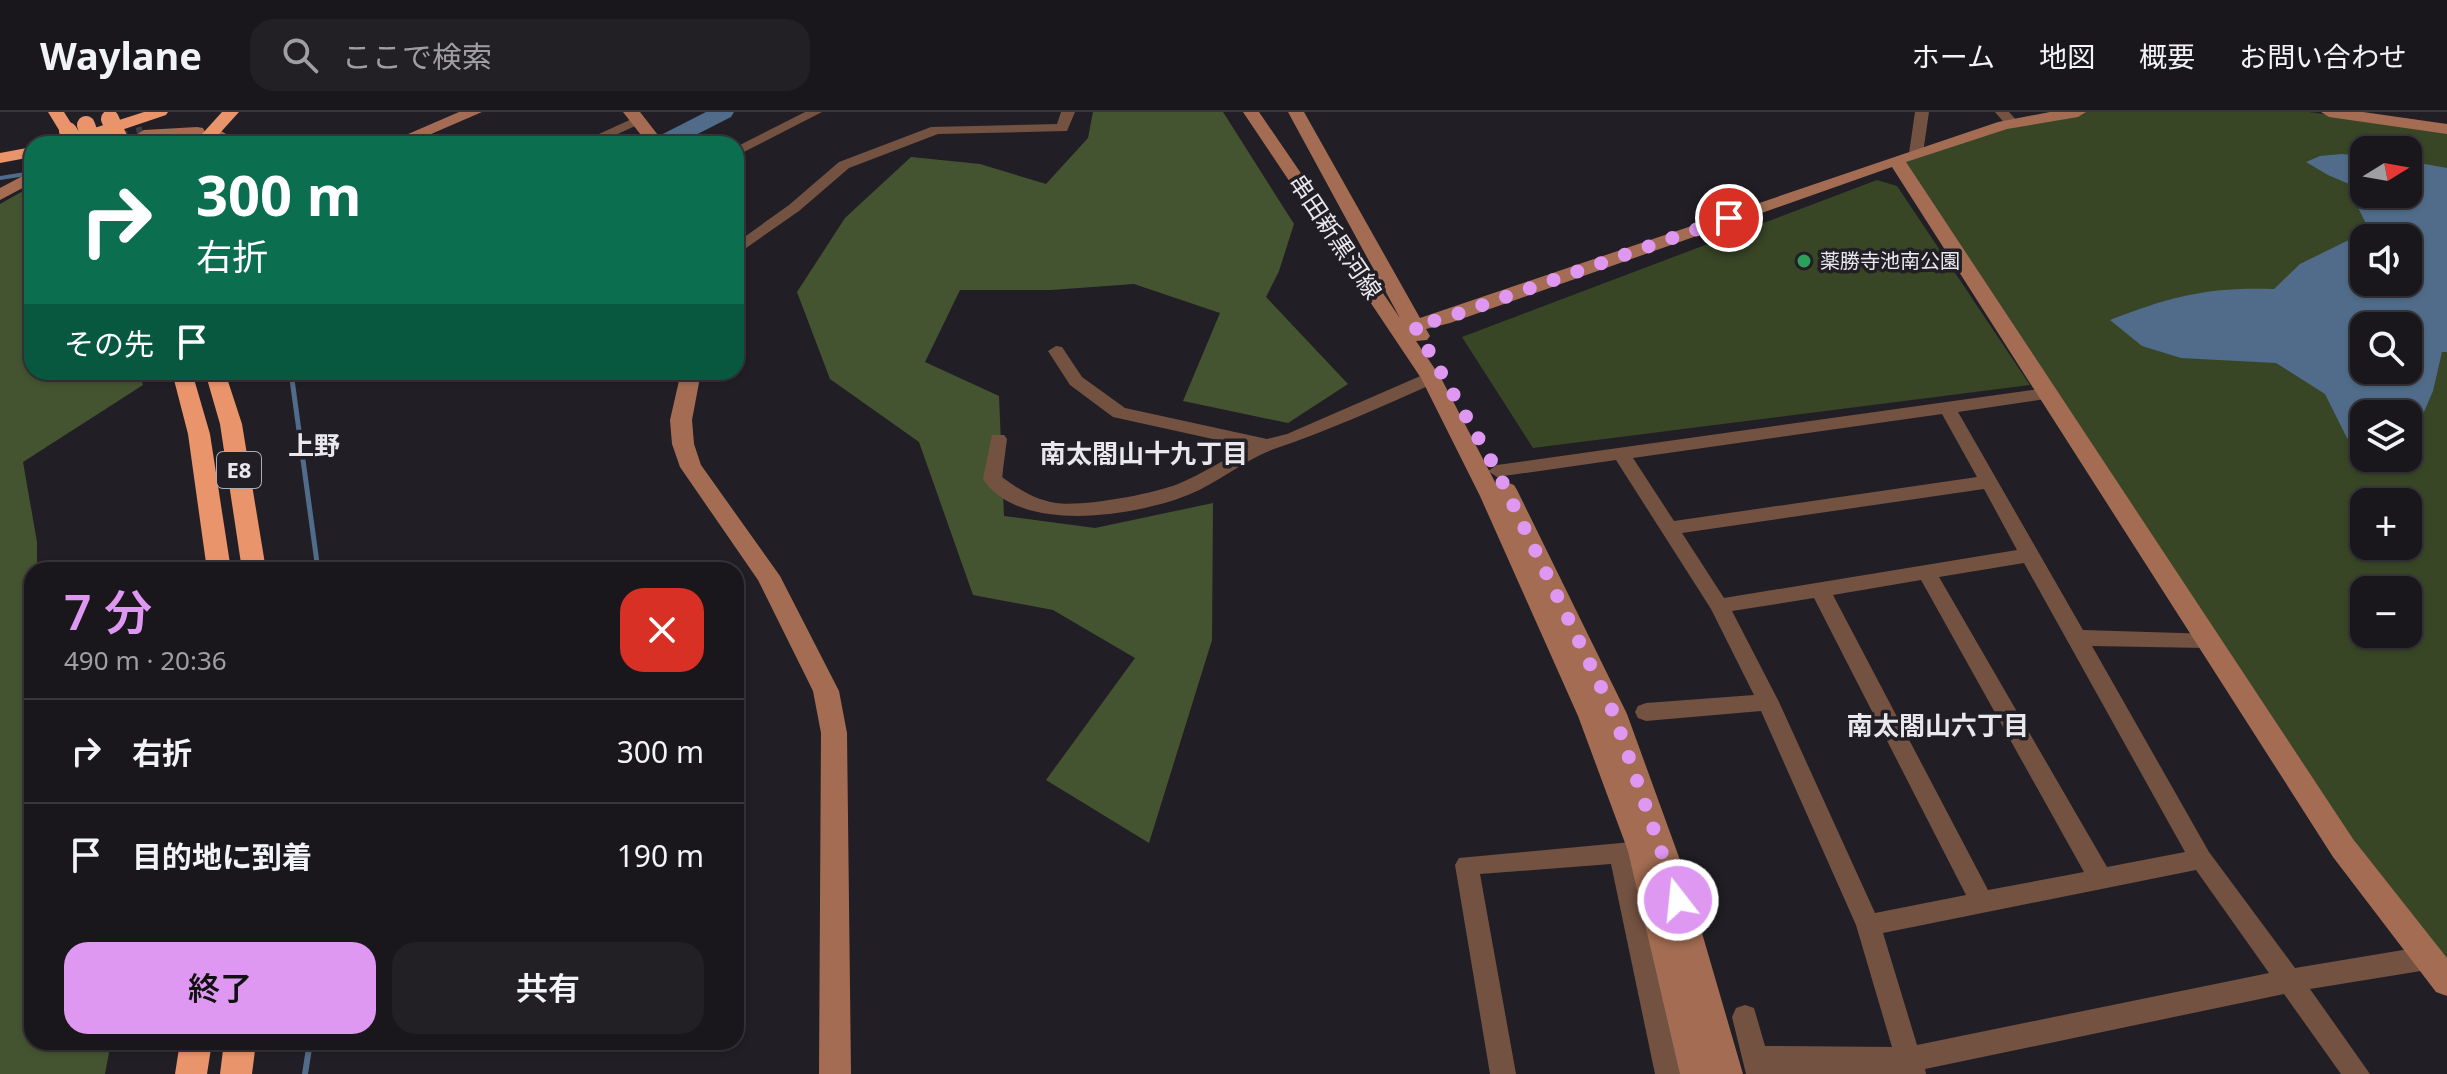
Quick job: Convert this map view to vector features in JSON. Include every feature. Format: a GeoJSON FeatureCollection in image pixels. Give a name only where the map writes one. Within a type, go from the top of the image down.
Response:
{"type":"FeatureCollection","features":[{"type":"Feature","properties":{"kind":"highway"},"geometry":{"type":"LineString","coordinates":[[56,112],[67,136]]}},
{"type":"Feature","properties":{"kind":"highway"},"geometry":{"type":"LineString","coordinates":[[82,136],[160,112]]}},
{"type":"Feature","properties":{"kind":"highway"},"geometry":{"type":"LineString","coordinates":[[112,136],[177,112]]}},
{"type":"Feature","properties":{"kind":"highway"},"geometry":{"type":"LineString","coordinates":[[201,136],[231,112]]}},
{"type":"Feature","properties":{"kind":"highway"},"geometry":{"type":"LineString","coordinates":[[109,115],[118,136]]}},
{"type":"Feature","properties":{"kind":"highway"},"geometry":{"type":"LineString","coordinates":[[0,158],[24,154]]}},
{"type":"Feature","properties":{"kind":"highway"},"geometry":{"type":"LineString","coordinates":[[0,165],[24,160]]}},
{"type":"Feature","properties":{"kind":"highway","name":"E8"},"geometry":{"type":"LineString","coordinates":[[184,380],[199,434],[218,562]]}},
{"type":"Feature","properties":{"kind":"highway","name":"E8"},"geometry":{"type":"LineString","coordinates":[[217,380],[231,424],[253,562]]}},
{"type":"Feature","properties":{"kind":"highway"},"geometry":{"type":"LineString","coordinates":[[223,380],[231,424]]}},
{"type":"Feature","properties":{"kind":"highway"},"geometry":{"type":"LineString","coordinates":[[191,1074],[195,1050]]}},
{"type":"Feature","properties":{"kind":"highway"},"geometry":{"type":"LineString","coordinates":[[236,1074],[239,1050]]}},
{"type":"Feature","properties":{"kind":"street"},"geometry":{"type":"LineString","coordinates":[[413,136],[474,112]]}},
{"type":"Feature","properties":{"kind":"street"},"geometry":{"type":"LineString","coordinates":[[744,148],[815,112]]}},
{"type":"Feature","properties":{"kind":"street"},"geometry":{"type":"LineString","coordinates":[[744,244],[794,208],[844,165],[949,127],[1062,128],[1068,112]]}},
{"type":"Feature","properties":{"kind":"street","name":"串田新黒河線"},"geometry":{"type":"LineString","coordinates":[[1251,112],[1406,327],[1497,471],[1614,714],[1670,871],[1727,1074]]}},
{"type":"Feature","properties":{"kind":"street","name":"串田新黒河線"},"geometry":{"type":"LineString","coordinates":[[1296,112],[1491,496],[1591,716],[1696,1074]]}},
{"type":"Feature","properties":{"kind":"street"},"geometry":{"type":"LineString","coordinates":[[1906,156],[1922,112]]}},
{"type":"Feature","properties":{"kind":"street"},"geometry":{"type":"LineString","coordinates":[[1406,327],[1443,319],[2007,118],[2078,112]]}},
{"type":"Feature","properties":{"kind":"street"},"geometry":{"type":"LineString","coordinates":[[2329,112],[2447,129]]}},
{"type":"Feature","properties":{"kind":"street"},"geometry":{"type":"LineString","coordinates":[[599,136],[635,116],[651,136]]}},
{"type":"Feature","properties":{"kind":"street"},"geometry":{"type":"LineString","coordinates":[[144,135],[162,136]]}},
{"type":"Feature","properties":{"kind":"street"},"geometry":{"type":"LineString","coordinates":[[1906,156],[2046,394],[2206,640],[2343,848],[2447,982]]}},
{"type":"Feature","properties":{"kind":"street"},"geometry":{"type":"LineString","coordinates":[[0,195],[24,181]]}},
{"type":"Feature","properties":{"kind":"street"},"geometry":{"type":"LineString","coordinates":[[1056,351],[1076,381],[1119,413],[1267,445]]}},
{"type":"Feature","properties":{"kind":"street"},"geometry":{"type":"LineString","coordinates":[[998,439],[992,479],[1015,497],[1055,510],[1077,510],[1182,490],[1267,445],[1292,439],[1431,378]]}},
{"type":"Feature","properties":{"kind":"street"},"geometry":{"type":"LineString","coordinates":[[689,380],[681,420],[683,444],[691,467],[768,576],[826,691],[834,733],[835,1074]]}},
{"type":"Feature","properties":{"kind":"street"},"geometry":{"type":"LineString","coordinates":[[1497,471],[2046,394]]}},
{"type":"Feature","properties":{"kind":"street"},"geometry":{"type":"LineString","coordinates":[[1948,409],[2201,859],[2357,1074]]}},
{"type":"Feature","properties":{"kind":"street"},"geometry":{"type":"LineString","coordinates":[[1620,452],[1719,606],[1768,702],[1868,925],[1911,1067]]}},
{"type":"Feature","properties":{"kind":"street"},"geometry":{"type":"LineString","coordinates":[[1669,528],[1987,482]]}},
{"type":"Feature","properties":{"kind":"street"},"geometry":{"type":"LineString","coordinates":[[1719,606],[2029,555]]}},
{"type":"Feature","properties":{"kind":"street"},"geometry":{"type":"LineString","coordinates":[[1927,574],[2100,878]]}},
{"type":"Feature","properties":{"kind":"street"},"geometry":{"type":"LineString","coordinates":[[1821,591],[1983,904]]}},
{"type":"Feature","properties":{"kind":"street"},"geometry":{"type":"LineString","coordinates":[[2075,638],[2206,640]]}},
{"type":"Feature","properties":{"kind":"street"},"geometry":{"type":"LineString","coordinates":[[1646,712],[1768,702]]}},
{"type":"Feature","properties":{"kind":"street"},"geometry":{"type":"LineString","coordinates":[[1503,1074],[1467,865],[1631,852],[1668,1074]]}},
{"type":"Feature","properties":{"kind":"street"},"geometry":{"type":"LineString","coordinates":[[1868,925],[2201,859]]}},
{"type":"Feature","properties":{"kind":"street"},"geometry":{"type":"LineString","coordinates":[[1745,1017],[1757,1066],[1911,1067],[2287,981],[2427,958]]}},
{"type":"Feature","properties":{"kind":"green space"},"geometry":{"type":"Polygon","coordinates":[[[1093,112],[1223,112],[1294,224],[1279,271],[1266,297],[1348,384],[1288,423],[1183,401],[1220,313],[1134,284],[1051,290],[960,290],[925,362],[999,396],[1004,516],[1095,528],[1213,503],[1212,640],[1149,843],[1046,780],[1135,658],[1053,610],[973,595],[919,442],[830,379],[797,292],[845,218],[911,157],[980,164],[1046,184],[1088,138],[1093,112]]]}},
{"type":"Feature","properties":{"kind":"green space"},"geometry":{"type":"Polygon","coordinates":[[[2086,112],[2309,112],[2447,132],[2447,984],[1896,161],[2001,126],[2086,112]]]}},
{"type":"Feature","properties":{"kind":"green space","name":"薬勝寺池南公園"},"geometry":{"type":"Polygon","coordinates":[[[1877,180],[1897,186],[2030,385],[1533,448],[1462,337],[1877,180]]]}},
{"type":"Feature","properties":{"kind":"green space"},"geometry":{"type":"Polygon","coordinates":[[[24,190],[24,380],[141,380],[143,385],[23,462],[37,542],[37,562],[24,562],[24,1050],[110,1050],[105,1074],[0,1074],[0,204],[24,190]]]}},
{"type":"Feature","properties":{"kind":"water"},"geometry":{"type":"Polygon","coordinates":[[[2350,155],[2350,184],[2328,175],[2306,162],[2320,156],[2350,155]]]}},
{"type":"Feature","properties":{"kind":"water"},"geometry":{"type":"Polygon","coordinates":[[[2422,164],[2447,168],[2447,352],[2442,352],[2433,391],[2422,417],[2422,400],[2350,400],[2350,439],[2325,394],[2276,363],[2181,358],[2142,346],[2110,320],[2190,295],[2274,289],[2300,264],[2350,239],[2350,296],[2422,296],[2422,224],[2366,224],[2358,208],[2422,208],[2422,164]]]}},
{"type":"Feature","properties":{"kind":"waterway"},"geometry":{"type":"LineString","coordinates":[[676,136],[723,112]]}},
{"type":"Feature","properties":{"kind":"waterway"},"geometry":{"type":"LineString","coordinates":[[0,178],[24,174]]}},
{"type":"Feature","properties":{"kind":"waterway"},"geometry":{"type":"LineString","coordinates":[[292,380],[317,562]]}},
{"type":"Feature","properties":{"kind":"waterway"},"geometry":{"type":"LineString","coordinates":[[305,1074],[309,1050]]}},
{"type":"Feature","properties":{"kind":"place","name":"薬勝寺池南公園"},"geometry":{"type":"Point","coordinates":[1804,261]}},
{"type":"Feature","properties":{"kind":"district","name":"上野"},"geometry":{"type":"Point","coordinates":[314,446]}},
{"type":"Feature","properties":{"kind":"district","name":"南太閤山十九丁目"},"geometry":{"type":"Point","coordinates":[1144,454]}},
{"type":"Feature","properties":{"kind":"district","name":"南太閤山六丁目"},"geometry":{"type":"Point","coordinates":[1938,726]}},
{"type":"Feature","properties":{"kind":"route"},"geometry":{"type":"LineString","coordinates":[[1678,900],[1614,714],[1497,471],[1414,325],[1443,319],[1729,218]]}}]}
